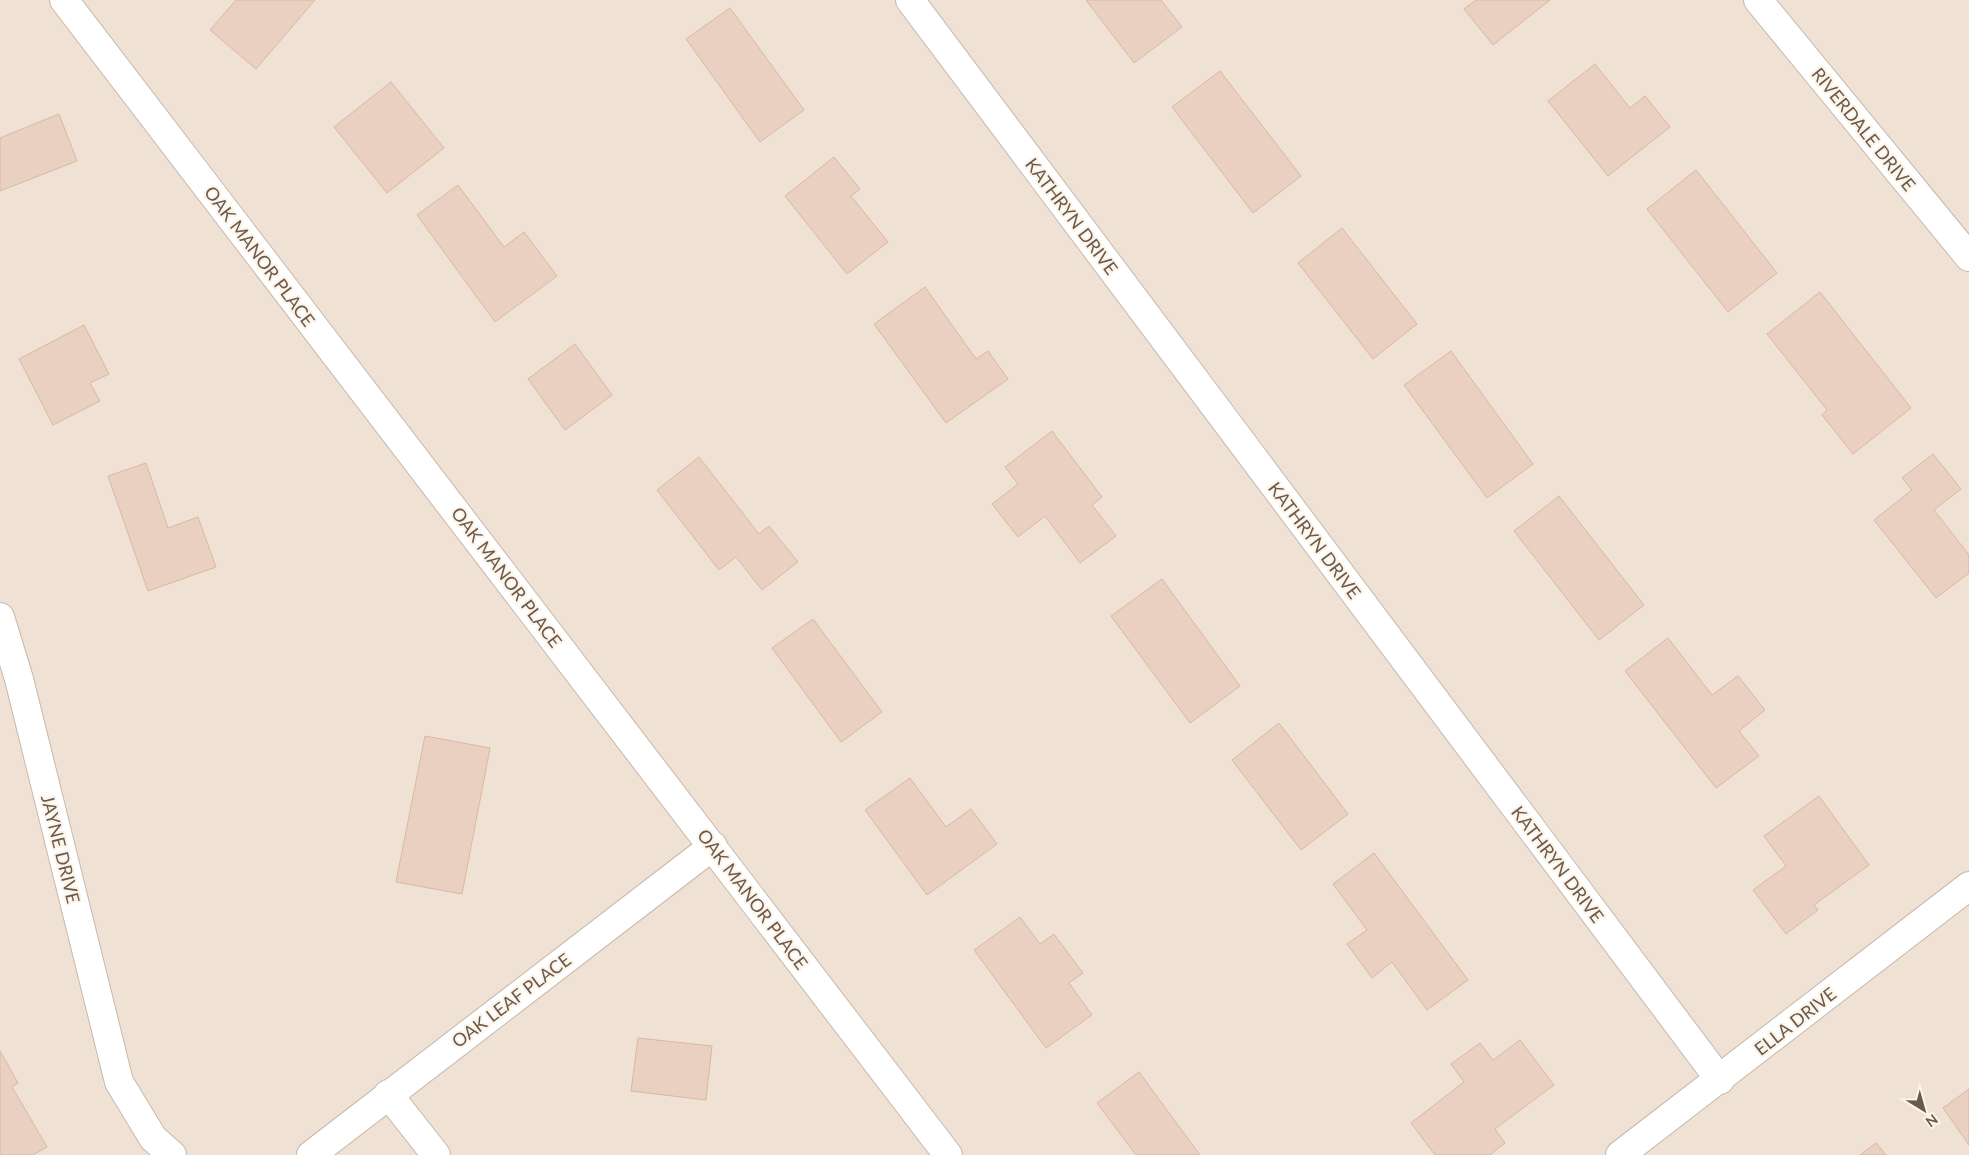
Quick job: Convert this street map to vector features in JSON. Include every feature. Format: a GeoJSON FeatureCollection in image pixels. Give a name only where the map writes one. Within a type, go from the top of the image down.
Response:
{"type":"FeatureCollection","features":[{"type":"Feature","properties":{"kind":"street","name":"OAK MANOR PLACE"},"geometry":{"type":"LineString","coordinates":[[64,0],[948,1155]]}},
{"type":"Feature","properties":{"kind":"street","name":"KATHRYN DRIVE"},"geometry":{"type":"LineString","coordinates":[[910,0],[1720,1080]]}},
{"type":"Feature","properties":{"kind":"street","name":"RIVERDALE DRIVE"},"geometry":{"type":"LineString","coordinates":[[1758,0],[1969,257]]}},
{"type":"Feature","properties":{"kind":"street","name":"JAYNE DRIVE"},"geometry":{"type":"LineString","coordinates":[[0,617],[21,689],[120,1082],[153,1138],[172,1155]]}},
{"type":"Feature","properties":{"kind":"street","name":"OAK LEAF PLACE"},"geometry":{"type":"LineString","coordinates":[[310,1155],[713,846]]}},
{"type":"Feature","properties":{"kind":"street","name":"ELLA DRIVE"},"geometry":{"type":"LineString","coordinates":[[1620,1155],[1720,1080],[1969,886]]}},
{"type":"Feature","properties":{"kind":"street"},"geometry":{"type":"LineString","coordinates":[[388,1094],[436,1155]]}},
{"type":"Feature","properties":{"kind":"shaded area"},"geometry":{"type":"Polygon","coordinates":[[[0,0],[1969,0],[1969,1155],[0,1155],[0,0]]]}},
{"type":"Feature","properties":{"kind":"building"},"geometry":{"type":"Polygon","coordinates":[[[236,0],[315,0],[256,69],[210,30],[236,0]]]}},
{"type":"Feature","properties":{"kind":"building"},"geometry":{"type":"Polygon","coordinates":[[[1086,0],[1161,0],[1182,27],[1134,63],[1086,0]]]}},
{"type":"Feature","properties":{"kind":"building"},"geometry":{"type":"Polygon","coordinates":[[[1476,0],[1550,0],[1493,45],[1464,9],[1476,0]]]}},
{"type":"Feature","properties":{"kind":"building"},"geometry":{"type":"Polygon","coordinates":[[[730,8],[804,110],[760,142],[686,39],[730,8]]]}},
{"type":"Feature","properties":{"kind":"building"},"geometry":{"type":"Polygon","coordinates":[[[1595,64],[1630,108],[1645,96],[1670,127],[1608,176],[1548,101],[1595,64]]]}},
{"type":"Feature","properties":{"kind":"building"},"geometry":{"type":"Polygon","coordinates":[[[1220,71],[1301,176],[1253,213],[1172,107],[1220,71]]]}},
{"type":"Feature","properties":{"kind":"building"},"geometry":{"type":"Polygon","coordinates":[[[391,82],[444,148],[387,193],[334,127],[391,82]]]}},
{"type":"Feature","properties":{"kind":"building"},"geometry":{"type":"Polygon","coordinates":[[[59,114],[77,161],[0,191],[0,138],[59,114]]]}},
{"type":"Feature","properties":{"kind":"building"},"geometry":{"type":"Polygon","coordinates":[[[834,157],[860,189],[851,196],[888,242],[847,274],[785,196],[834,157]]]}},
{"type":"Feature","properties":{"kind":"building"},"geometry":{"type":"Polygon","coordinates":[[[1696,170],[1777,273],[1728,312],[1647,209],[1696,170]]]}},
{"type":"Feature","properties":{"kind":"building"},"geometry":{"type":"Polygon","coordinates":[[[458,185],[504,247],[524,232],[557,276],[495,322],[417,215],[458,185]]]}},
{"type":"Feature","properties":{"kind":"building"},"geometry":{"type":"Polygon","coordinates":[[[1342,228],[1417,324],[1373,359],[1298,263],[1342,228]]]}},
{"type":"Feature","properties":{"kind":"building"},"geometry":{"type":"Polygon","coordinates":[[[925,287],[976,359],[988,351],[1008,379],[946,423],[874,324],[925,287]]]}},
{"type":"Feature","properties":{"kind":"building"},"geometry":{"type":"Polygon","coordinates":[[[1820,292],[1911,408],[1853,454],[1822,415],[1827,410],[1767,334],[1820,292]]]}},
{"type":"Feature","properties":{"kind":"building"},"geometry":{"type":"Polygon","coordinates":[[[84,325],[109,374],[90,383],[100,401],[53,425],[19,359],[84,325]]]}},
{"type":"Feature","properties":{"kind":"building"},"geometry":{"type":"Polygon","coordinates":[[[575,344],[612,395],[565,430],[528,379],[575,344]]]}},
{"type":"Feature","properties":{"kind":"building"},"geometry":{"type":"Polygon","coordinates":[[[1451,351],[1533,464],[1487,498],[1404,385],[1451,351]]]}},
{"type":"Feature","properties":{"kind":"building"},"geometry":{"type":"Polygon","coordinates":[[[1052,431],[1102,497],[1092,505],[1116,536],[1080,563],[1045,516],[1018,537],[992,504],[1018,484],[1005,467],[1052,431]]]}},
{"type":"Feature","properties":{"kind":"building"},"geometry":{"type":"Polygon","coordinates":[[[1933,454],[1961,489],[1934,510],[1969,555],[1969,573],[1936,598],[1874,520],[1912,490],[1902,478],[1933,454]]]}},
{"type":"Feature","properties":{"kind":"building"},"geometry":{"type":"Polygon","coordinates":[[[699,457],[759,534],[769,526],[798,562],[762,590],[736,557],[719,570],[657,490],[699,457]]]}},
{"type":"Feature","properties":{"kind":"building"},"geometry":{"type":"Polygon","coordinates":[[[146,463],[168,528],[198,517],[216,567],[148,591],[108,476],[146,463]]]}},
{"type":"Feature","properties":{"kind":"building"},"geometry":{"type":"Polygon","coordinates":[[[1559,496],[1644,605],[1599,640],[1514,531],[1559,496]]]}},
{"type":"Feature","properties":{"kind":"building"},"geometry":{"type":"Polygon","coordinates":[[[1162,579],[1240,686],[1190,723],[1111,616],[1162,579]]]}},
{"type":"Feature","properties":{"kind":"building"},"geometry":{"type":"Polygon","coordinates":[[[813,619],[882,712],[841,742],[772,648],[813,619]]]}},
{"type":"Feature","properties":{"kind":"building"},"geometry":{"type":"Polygon","coordinates":[[[1668,638],[1712,695],[1738,676],[1765,710],[1739,731],[1759,756],[1716,788],[1625,671],[1668,638]]]}},
{"type":"Feature","properties":{"kind":"building"},"geometry":{"type":"Polygon","coordinates":[[[1279,723],[1348,814],[1301,850],[1232,760],[1279,723]]]}},
{"type":"Feature","properties":{"kind":"building"},"geometry":{"type":"Polygon","coordinates":[[[425,736],[490,748],[462,894],[396,882],[425,736]]]}},
{"type":"Feature","properties":{"kind":"building"},"geometry":{"type":"Polygon","coordinates":[[[910,778],[946,827],[971,809],[997,844],[927,895],[865,810],[910,778]]]}},
{"type":"Feature","properties":{"kind":"building"},"geometry":{"type":"Polygon","coordinates":[[[1819,796],[1869,865],[1814,905],[1818,910],[1786,934],[1753,890],[1786,866],[1764,836],[1819,796]]]}},
{"type":"Feature","properties":{"kind":"building"},"geometry":{"type":"Polygon","coordinates":[[[1374,853],[1468,980],[1427,1010],[1392,962],[1372,978],[1347,944],[1367,930],[1333,884],[1374,853]]]}},
{"type":"Feature","properties":{"kind":"building"},"geometry":{"type":"Polygon","coordinates":[[[1020,917],[1040,944],[1054,934],[1083,973],[1069,983],[1092,1015],[1046,1048],[974,950],[1020,917]]]}},
{"type":"Feature","properties":{"kind":"building"},"geometry":{"type":"Polygon","coordinates":[[[638,1038],[712,1046],[706,1100],[631,1091],[638,1038]]]}},
{"type":"Feature","properties":{"kind":"building"},"geometry":{"type":"Polygon","coordinates":[[[1520,1040],[1554,1085],[1495,1129],[1505,1143],[1490,1155],[1435,1155],[1411,1123],[1464,1082],[1451,1064],[1480,1043],[1493,1060],[1520,1040]]]}},
{"type":"Feature","properties":{"kind":"building"},"geometry":{"type":"Polygon","coordinates":[[[0,1051],[18,1083],[12,1087],[47,1147],[33,1155],[0,1155],[0,1051]]]}},
{"type":"Feature","properties":{"kind":"building"},"geometry":{"type":"Polygon","coordinates":[[[1139,1072],[1200,1155],[1136,1155],[1097,1103],[1139,1072]]]}},
{"type":"Feature","properties":{"kind":"building"},"geometry":{"type":"Polygon","coordinates":[[[1969,1089],[1969,1145],[1943,1108],[1969,1089]]]}},
{"type":"Feature","properties":{"kind":"building"},"geometry":{"type":"Polygon","coordinates":[[[1876,1143],[1886,1155],[1860,1155],[1876,1143]]]}}]}
